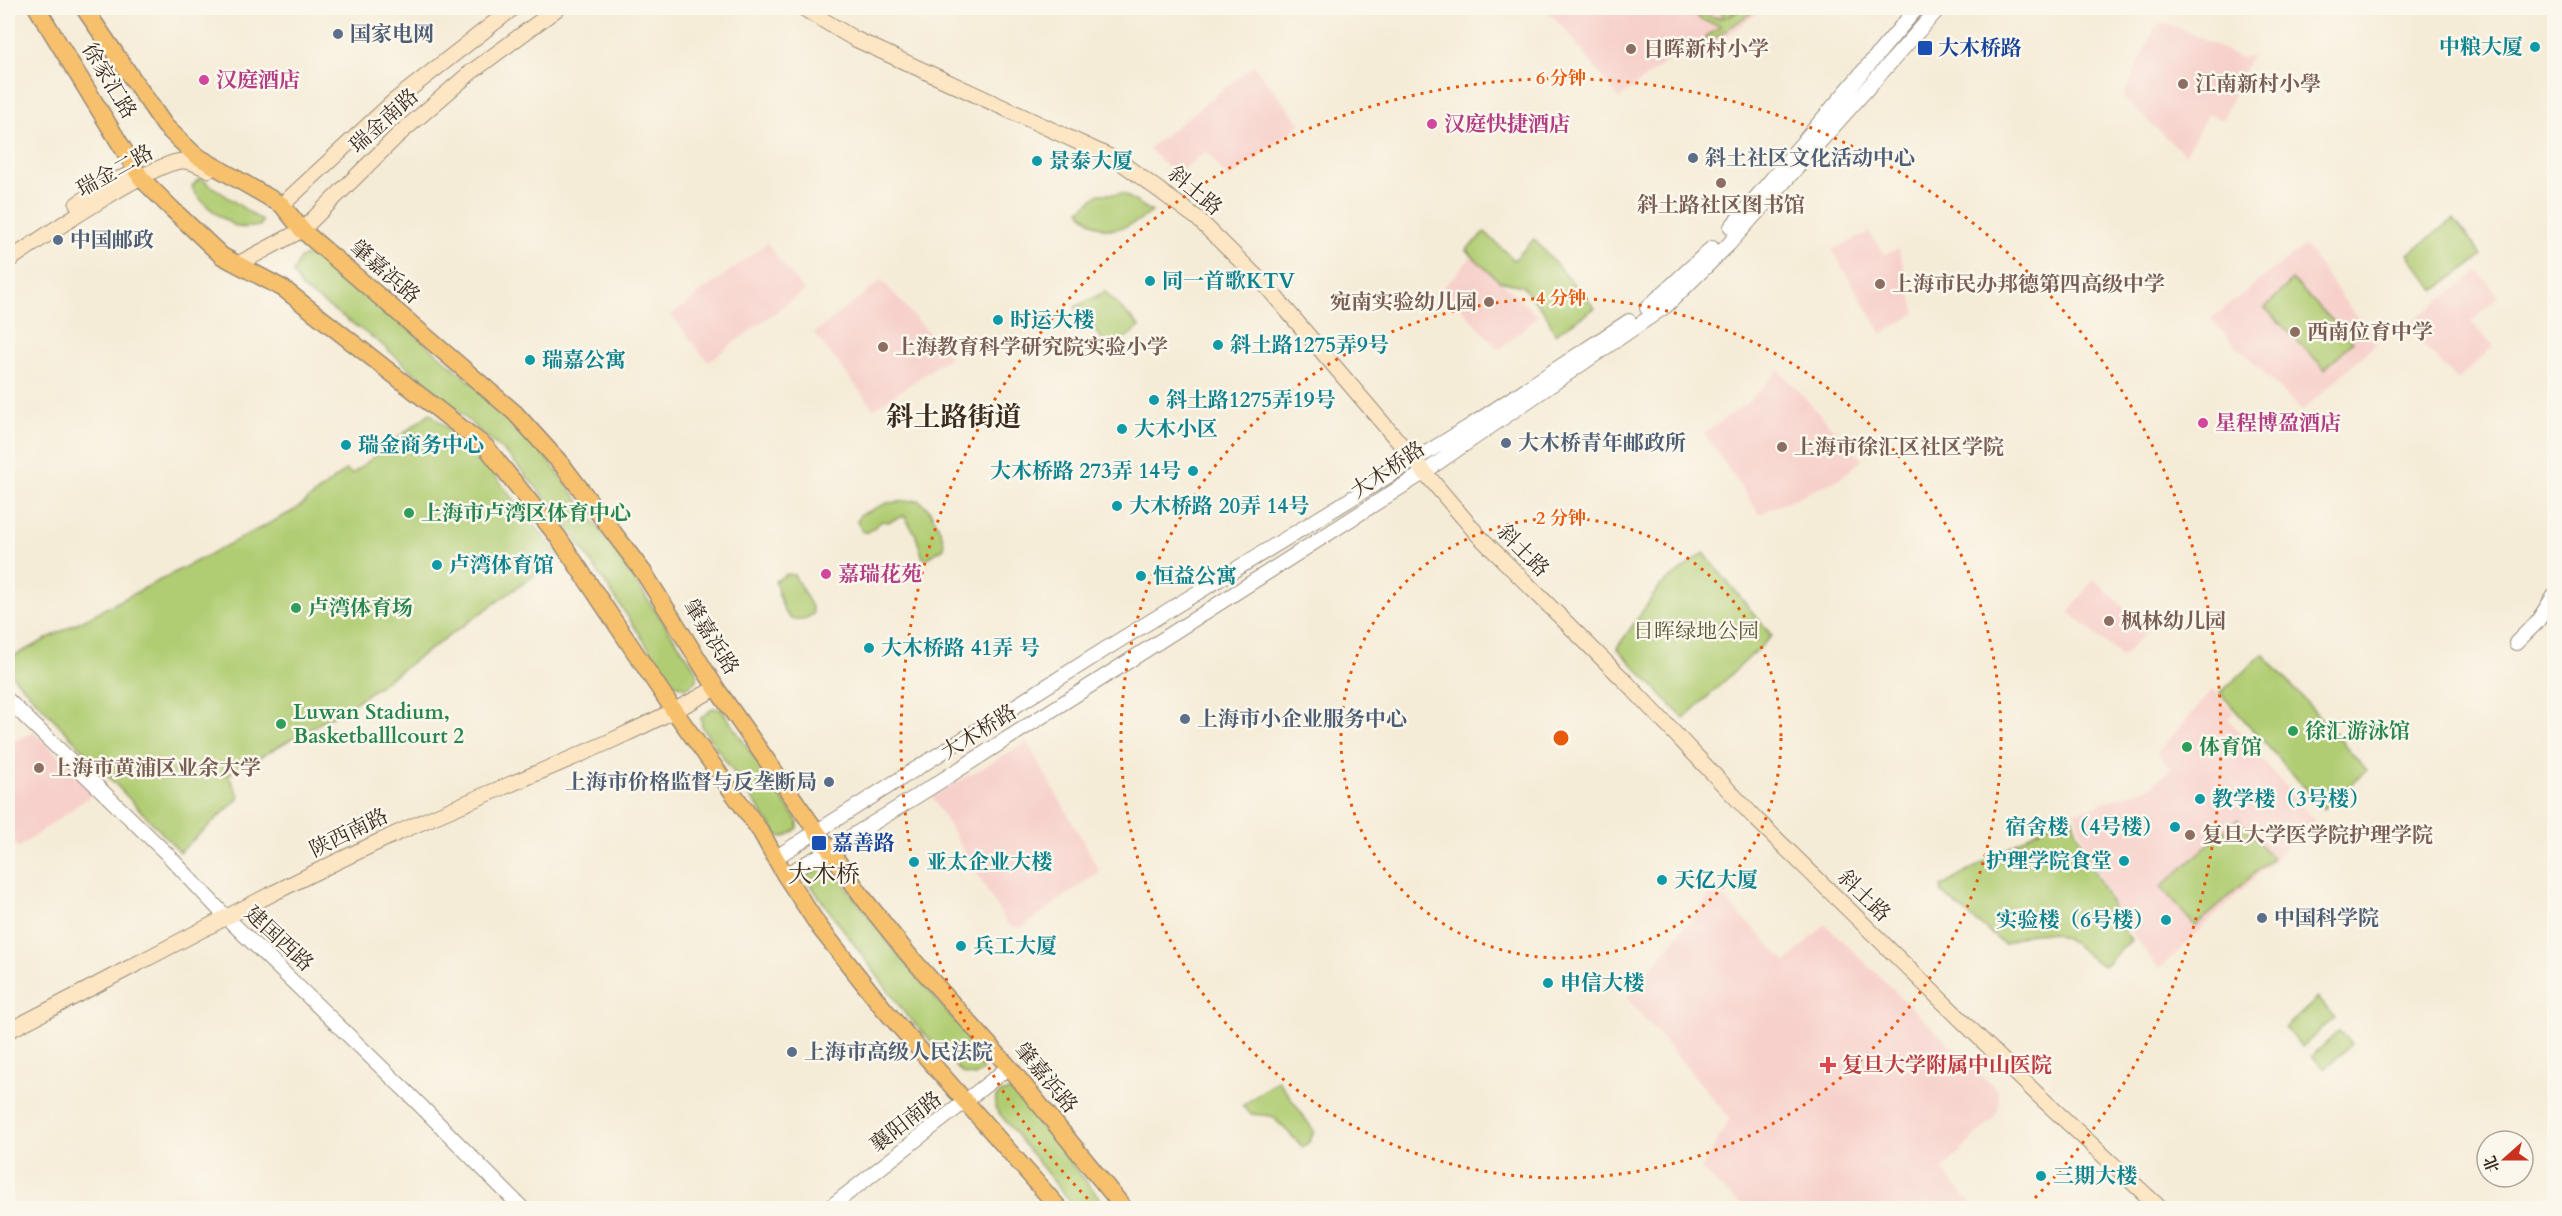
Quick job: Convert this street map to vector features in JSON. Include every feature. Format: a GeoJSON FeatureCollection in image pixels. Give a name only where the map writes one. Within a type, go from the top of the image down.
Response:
{"type":"FeatureCollection","features":[{"type":"Feature","properties":{"kind":"main road","name":"徐家汇路"},"geometry":{"type":"LineString","coordinates":[[38,8],[139,175]]}},
{"type":"Feature","properties":{"kind":"main road","name":"徐家汇路"},"geometry":{"type":"LineString","coordinates":[[84,8],[165,126],[195,155]]}},
{"type":"Feature","properties":{"kind":"main road","name":"瑞金南路"},"geometry":{"type":"LineString","coordinates":[[282,205],[393,102],[513,8]]}},
{"type":"Feature","properties":{"kind":"main road","name":"瑞金南路"},"geometry":{"type":"LineString","coordinates":[[238,264],[302,230],[397,136],[470,73],[558,8]]}},
{"type":"Feature","properties":{"kind":"main road","name":"斜土路"},"geometry":{"type":"LineString","coordinates":[[802,8],[853,38],[1099,150],[1163,191],[1197,218],[1267,287],[1478,535],[1626,682],[1762,826],[2037,1094],[2160,1209]]}},
{"type":"Feature","properties":{"kind":"main road","name":"肇嘉浜路"},"geometry":{"type":"LineString","coordinates":[[195,155],[282,205],[302,230],[515,413],[563,466],[644,573],[716,688],[828,851],[907,953],[1009,1067],[1124,1209]]}},
{"type":"Feature","properties":{"kind":"main road","name":"瑞金二路"},"geometry":{"type":"LineString","coordinates":[[8,261],[139,175],[182,161],[195,163],[282,205]]}},
{"type":"Feature","properties":{"kind":"main road"},"geometry":{"type":"LineString","coordinates":[[8,251],[110,182],[139,175],[222,256],[284,289],[486,447],[558,537],[675,712],[761,832],[784,875],[820,928],[877,1000],[1059,1209]]}},
{"type":"Feature","properties":{"kind":"main road","name":"陕西南路"},"geometry":{"type":"LineString","coordinates":[[8,1031],[396,833],[675,712],[716,688]]}},
{"type":"Feature","properties":{"kind":"street","name":"大木桥路"},"geometry":{"type":"LineString","coordinates":[[775,858],[1115,643],[1470,426],[1659,300],[1722,238],[1917,8]]}},
{"type":"Feature","properties":{"kind":"street","name":"大木桥路"},"geometry":{"type":"LineString","coordinates":[[784,875],[828,851],[1423,473],[1666,306],[1729,243],[1939,8]]}},
{"type":"Feature","properties":{"kind":"street"},"geometry":{"type":"LineString","coordinates":[[2516,643],[2537,622],[2554,596]]}},
{"type":"Feature","properties":{"kind":"street","name":"建国西路"},"geometry":{"type":"LineString","coordinates":[[8,699],[167,854],[227,918],[409,1094],[522,1209]]}},
{"type":"Feature","properties":{"kind":"street","name":"襄阳南路"},"geometry":{"type":"LineString","coordinates":[[829,1209],[1009,1067]]}},
{"type":"Feature","properties":{"kind":"shaded area","name":"日晖新村小学"},"geometry":{"type":"Polygon","coordinates":[[[1544,8],[1765,8],[1698,58],[1688,44],[1619,99],[1566,30],[1544,8]]]}},
{"type":"Feature","properties":{"kind":"shaded area","name":"江南新村小學"},"geometry":{"type":"Polygon","coordinates":[[[2162,23],[2170,24],[2242,58],[2251,55],[2223,120],[2208,114],[2185,155],[2123,97],[2154,29],[2162,23]]]}},
{"type":"Feature","properties":{"kind":"shaded area"},"geometry":{"type":"Polygon","coordinates":[[[1254,65],[1301,124],[1229,179],[1206,151],[1175,176],[1149,148],[1254,65]]]}},
{"type":"Feature","properties":{"kind":"shaded area","name":"上海市民办邦德第四高级中学"},"geometry":{"type":"Polygon","coordinates":[[[1869,232],[1885,254],[1899,249],[1916,313],[1882,334],[1832,250],[1869,232]]]}},
{"type":"Feature","properties":{"kind":"shaded area"},"geometry":{"type":"Polygon","coordinates":[[[767,243],[804,291],[708,362],[671,315],[767,243]]]}},
{"type":"Feature","properties":{"kind":"shaded area","name":"西南位育中学"},"geometry":{"type":"Polygon","coordinates":[[[2305,245],[2376,344],[2302,411],[2210,319],[2305,245]]]}},
{"type":"Feature","properties":{"kind":"shaded area","name":"宛南实验幼儿园"},"geometry":{"type":"Polygon","coordinates":[[[1472,256],[1538,316],[1499,350],[1443,288],[1472,256]]]}},
{"type":"Feature","properties":{"kind":"shaded area"},"geometry":{"type":"Polygon","coordinates":[[[2478,271],[2499,296],[2471,322],[2494,346],[2458,380],[2405,327],[2478,271]]]}},
{"type":"Feature","properties":{"kind":"shaded area","name":"上海教育科学研究院实验小学"},"geometry":{"type":"Polygon","coordinates":[[[882,280],[950,357],[874,409],[814,333],[882,280]]]}},
{"type":"Feature","properties":{"kind":"shaded area","name":"上海市徐汇区社区学院"},"geometry":{"type":"Polygon","coordinates":[[[1779,370],[1862,460],[1839,479],[1759,514],[1704,433],[1746,404],[1779,370]]]}},
{"type":"Feature","properties":{"kind":"shaded area","name":"枫林幼儿园"},"geometry":{"type":"Polygon","coordinates":[[[2094,579],[2148,630],[2122,657],[2069,612],[2094,579]]]}},
{"type":"Feature","properties":{"kind":"shaded area","name":"复旦大学医学院护理学院"},"geometry":{"type":"Polygon","coordinates":[[[2213,689],[2234,713],[2228,719],[2315,821],[2159,969],[2118,914],[2086,850],[2075,812],[2150,787],[2171,768],[2157,753],[2213,689]]]}},
{"type":"Feature","properties":{"kind":"shaded area","name":"上海市黄浦区业余大学"},"geometry":{"type":"Polygon","coordinates":[[[34,732],[96,792],[18,848],[8,836],[8,744],[34,732]]]}},
{"type":"Feature","properties":{"kind":"shaded area"},"geometry":{"type":"Polygon","coordinates":[[[1027,742],[1100,871],[1023,927],[1013,927],[1007,924],[932,797],[1027,742]]]}},
{"type":"Feature","properties":{"kind":"shaded area","name":"复旦大学附属中山医院"},"geometry":{"type":"Polygon","coordinates":[[[1715,889],[1786,962],[1825,924],[1998,1091],[2000,1104],[1994,1118],[1942,1170],[1975,1208],[1744,1208],[1701,1170],[1730,1118],[1627,998],[1715,889]]]}},
{"type":"Feature","properties":{"kind":"green space"},"geometry":{"type":"Polygon","coordinates":[[[1690,8],[1699,8],[1708,15],[1718,18],[1725,17],[1718,8],[1740,8],[1728,17],[1744,8],[1758,8],[1708,43],[1705,38],[1721,26],[1701,20],[1690,8]]]}},
{"type":"Feature","properties":{"kind":"green space"},"geometry":{"type":"Polygon","coordinates":[[[200,178],[262,221],[260,226],[238,227],[217,214],[194,191],[192,186],[200,178]]]}},
{"type":"Feature","properties":{"kind":"green space"},"geometry":{"type":"Polygon","coordinates":[[[1099,194],[1124,194],[1152,212],[1133,224],[1106,229],[1088,219],[1080,210],[1099,194]]]}},
{"type":"Feature","properties":{"kind":"green space"},"geometry":{"type":"Polygon","coordinates":[[[2454,219],[2482,256],[2435,290],[2408,254],[2454,219]]]}},
{"type":"Feature","properties":{"kind":"green space"},"geometry":{"type":"Polygon","coordinates":[[[1485,232],[1514,260],[1534,239],[1595,308],[1555,334],[1546,314],[1522,286],[1499,281],[1466,250],[1485,232]]]}},
{"type":"Feature","properties":{"kind":"green space"},"geometry":{"type":"Polygon","coordinates":[[[316,256],[398,320],[520,424],[586,510],[697,671],[696,681],[686,688],[672,683],[559,514],[510,457],[380,343],[302,288],[293,273],[300,258],[316,256]]]}},
{"type":"Feature","properties":{"kind":"green space"},"geometry":{"type":"Polygon","coordinates":[[[2292,280],[2353,341],[2325,369],[2265,308],[2292,280]]]}},
{"type":"Feature","properties":{"kind":"green space"},"geometry":{"type":"Polygon","coordinates":[[[1105,292],[1140,327],[1110,349],[1075,307],[1105,292]]]}},
{"type":"Feature","properties":{"kind":"green space","name":"卢湾体育场"},"geometry":{"type":"Polygon","coordinates":[[[430,413],[479,456],[560,557],[353,704],[228,775],[240,797],[180,852],[8,671],[8,659],[295,510],[346,470],[352,474],[430,413]]]}},
{"type":"Feature","properties":{"kind":"green space"},"geometry":{"type":"Polygon","coordinates":[[[918,500],[932,514],[944,542],[944,548],[926,559],[923,558],[915,533],[904,516],[888,522],[882,521],[868,532],[863,532],[857,522],[860,515],[887,503],[918,500]]]}},
{"type":"Feature","properties":{"kind":"green space","name":"日晖绿地公园"},"geometry":{"type":"Polygon","coordinates":[[[1704,553],[1772,636],[1684,719],[1617,648],[1660,586],[1704,553]]]}},
{"type":"Feature","properties":{"kind":"green space"},"geometry":{"type":"Polygon","coordinates":[[[787,574],[794,575],[812,607],[813,614],[805,619],[791,619],[784,611],[775,581],[787,574]]]}},
{"type":"Feature","properties":{"kind":"green space","name":"徐汇游泳馆"},"geometry":{"type":"Polygon","coordinates":[[[2263,654],[2367,770],[2324,809],[2220,693],[2263,654]]]}},
{"type":"Feature","properties":{"kind":"green space"},"geometry":{"type":"Polygon","coordinates":[[[713,708],[722,710],[798,822],[798,828],[785,837],[778,836],[702,727],[701,718],[713,708]]]}},
{"type":"Feature","properties":{"kind":"green space"},"geometry":{"type":"Polygon","coordinates":[[[2072,817],[2083,849],[2112,906],[2114,918],[2131,940],[2104,966],[2070,941],[2044,932],[2028,934],[2004,944],[1942,893],[1941,887],[2059,818],[2072,817]]]}},
{"type":"Feature","properties":{"kind":"green space"},"geometry":{"type":"Polygon","coordinates":[[[2238,819],[2272,858],[2195,926],[2161,887],[2238,819]]]}},
{"type":"Feature","properties":{"kind":"green space"},"geometry":{"type":"Polygon","coordinates":[[[828,862],[892,948],[981,1051],[982,1071],[975,1076],[963,1074],[907,1016],[806,879],[808,871],[828,862]]]}},
{"type":"Feature","properties":{"kind":"green space"},"geometry":{"type":"Polygon","coordinates":[[[2318,998],[2335,1017],[2302,1047],[2285,1028],[2318,998]]]}},
{"type":"Feature","properties":{"kind":"green space"},"geometry":{"type":"Polygon","coordinates":[[[2339,1031],[2351,1044],[2325,1069],[2312,1056],[2339,1031]]]}},
{"type":"Feature","properties":{"kind":"green space"},"geometry":{"type":"Polygon","coordinates":[[[1278,1080],[1314,1131],[1310,1141],[1303,1147],[1272,1116],[1251,1114],[1242,1106],[1278,1080]]]}},
{"type":"Feature","properties":{"kind":"green space"},"geometry":{"type":"Polygon","coordinates":[[[1012,1091],[1108,1208],[1075,1208],[995,1108],[996,1097],[1002,1092],[1012,1091]]]}},
{"type":"Feature","properties":{"kind":"place","name":"国家电网"},"geometry":{"type":"Point","coordinates":[338,34]}},
{"type":"Feature","properties":{"kind":"place","name":"中粮大厦"},"geometry":{"type":"Point","coordinates":[2535,47]}},
{"type":"Feature","properties":{"kind":"place","name":"大木桥路"},"geometry":{"type":"Point","coordinates":[1925,48]}},
{"type":"Feature","properties":{"kind":"place","name":"日晖新村小学"},"geometry":{"type":"Point","coordinates":[1631,49]}},
{"type":"Feature","properties":{"kind":"place","name":"汉庭酒店"},"geometry":{"type":"Point","coordinates":[204,80]}},
{"type":"Feature","properties":{"kind":"place","name":"江南新村小學"},"geometry":{"type":"Point","coordinates":[2183,84]}},
{"type":"Feature","properties":{"kind":"place","name":"汉庭快捷酒店"},"geometry":{"type":"Point","coordinates":[1432,124]}},
{"type":"Feature","properties":{"kind":"place","name":"斜土社区文化活动中心"},"geometry":{"type":"Point","coordinates":[1693,158]}},
{"type":"Feature","properties":{"kind":"place","name":"景泰大厦"},"geometry":{"type":"Point","coordinates":[1037,161]}},
{"type":"Feature","properties":{"kind":"place","name":"斜土路社区图书馆"},"geometry":{"type":"Point","coordinates":[1721,183]}},
{"type":"Feature","properties":{"kind":"place","name":"中国邮政"},"geometry":{"type":"Point","coordinates":[58,240]}},
{"type":"Feature","properties":{"kind":"place","name":"同一首歌KTV"},"geometry":{"type":"Point","coordinates":[1150,281]}},
{"type":"Feature","properties":{"kind":"place","name":"上海市民办邦德第四高级中学"},"geometry":{"type":"Point","coordinates":[1880,284]}},
{"type":"Feature","properties":{"kind":"place","name":"宛南实验幼儿园"},"geometry":{"type":"Point","coordinates":[1489,302]}},
{"type":"Feature","properties":{"kind":"place","name":"时运大楼"},"geometry":{"type":"Point","coordinates":[998,320]}},
{"type":"Feature","properties":{"kind":"place","name":"西南位育中学"},"geometry":{"type":"Point","coordinates":[2295,332]}},
{"type":"Feature","properties":{"kind":"place","name":"斜土路1275弄9号"},"geometry":{"type":"Point","coordinates":[1218,345]}},
{"type":"Feature","properties":{"kind":"place","name":"上海教育科学研究院实验小学"},"geometry":{"type":"Point","coordinates":[883,347]}},
{"type":"Feature","properties":{"kind":"place","name":"瑞嘉公寓"},"geometry":{"type":"Point","coordinates":[530,360]}},
{"type":"Feature","properties":{"kind":"place","name":"斜土路1275弄19号"},"geometry":{"type":"Point","coordinates":[1154,400]}},
{"type":"Feature","properties":{"kind":"place","name":"星程博盈酒店"},"geometry":{"type":"Point","coordinates":[2203,423]}},
{"type":"Feature","properties":{"kind":"place","name":"大木小区"},"geometry":{"type":"Point","coordinates":[1122,429]}},
{"type":"Feature","properties":{"kind":"place","name":"大木桥青年邮政所"},"geometry":{"type":"Point","coordinates":[1506,443]}},
{"type":"Feature","properties":{"kind":"place","name":"瑞金商务中心"},"geometry":{"type":"Point","coordinates":[346,445]}},
{"type":"Feature","properties":{"kind":"place","name":"上海市徐汇区社区学院"},"geometry":{"type":"Point","coordinates":[1782,447]}},
{"type":"Feature","properties":{"kind":"place","name":"大木桥路 273弄 14号"},"geometry":{"type":"Point","coordinates":[1193,471]}},
{"type":"Feature","properties":{"kind":"place","name":"大木桥路 20弄 14号"},"geometry":{"type":"Point","coordinates":[1117,506]}},
{"type":"Feature","properties":{"kind":"place","name":"上海市卢湾区体育中心"},"geometry":{"type":"Point","coordinates":[409,513]}},
{"type":"Feature","properties":{"kind":"place","name":"卢湾体育馆"},"geometry":{"type":"Point","coordinates":[437,565]}},
{"type":"Feature","properties":{"kind":"place","name":"嘉瑞花苑"},"geometry":{"type":"Point","coordinates":[826,574]}},
{"type":"Feature","properties":{"kind":"place","name":"恒益公寓"},"geometry":{"type":"Point","coordinates":[1141,576]}},
{"type":"Feature","properties":{"kind":"place","name":"卢湾体育场"},"geometry":{"type":"Point","coordinates":[296,608]}},
{"type":"Feature","properties":{"kind":"place","name":"枫林幼儿园"},"geometry":{"type":"Point","coordinates":[2109,621]}},
{"type":"Feature","properties":{"kind":"place","name":"大木桥路 41弄 号"},"geometry":{"type":"Point","coordinates":[869,648]}},
{"type":"Feature","properties":{"kind":"place","name":"上海市小企业服务中心"},"geometry":{"type":"Point","coordinates":[1185,719]}},
{"type":"Feature","properties":{"kind":"place","name":"Luwan Stadium, Basketballlcourt 2"},"geometry":{"type":"Point","coordinates":[281,724]}},
{"type":"Feature","properties":{"kind":"place","name":"徐汇游泳馆"},"geometry":{"type":"Point","coordinates":[2293,731]}},
{"type":"Feature","properties":{"kind":"place","name":"体育馆"},"geometry":{"type":"Point","coordinates":[2187,747]}},
{"type":"Feature","properties":{"kind":"place","name":"上海市黄浦区业余大学"},"geometry":{"type":"Point","coordinates":[39,768]}},
{"type":"Feature","properties":{"kind":"place","name":"上海市价格监督与反垄断局"},"geometry":{"type":"Point","coordinates":[829,782]}},
{"type":"Feature","properties":{"kind":"place","name":"教学楼（3号楼）"},"geometry":{"type":"Point","coordinates":[2200,799]}},
{"type":"Feature","properties":{"kind":"place","name":"宿舍楼（4号楼）"},"geometry":{"type":"Point","coordinates":[2175,827]}},
{"type":"Feature","properties":{"kind":"place","name":"复旦大学医学院护理学院"},"geometry":{"type":"Point","coordinates":[2190,835]}},
{"type":"Feature","properties":{"kind":"place","name":"嘉善路"},"geometry":{"type":"Point","coordinates":[819,843]}},
{"type":"Feature","properties":{"kind":"place","name":"护理学院食堂"},"geometry":{"type":"Point","coordinates":[2124,861]}},
{"type":"Feature","properties":{"kind":"place","name":"亚太企业大楼"},"geometry":{"type":"Point","coordinates":[914,862]}},
{"type":"Feature","properties":{"kind":"place","name":"天亿大厦"},"geometry":{"type":"Point","coordinates":[1662,880]}},
{"type":"Feature","properties":{"kind":"place","name":"中国科学院"},"geometry":{"type":"Point","coordinates":[2262,918]}},
{"type":"Feature","properties":{"kind":"place","name":"实验楼（6号楼）"},"geometry":{"type":"Point","coordinates":[2166,920]}},
{"type":"Feature","properties":{"kind":"place","name":"兵工大厦"},"geometry":{"type":"Point","coordinates":[961,946]}},
{"type":"Feature","properties":{"kind":"place","name":"申信大楼"},"geometry":{"type":"Point","coordinates":[1548,983]}},
{"type":"Feature","properties":{"kind":"place","name":"上海市高级人民法院"},"geometry":{"type":"Point","coordinates":[792,1052]}},
{"type":"Feature","properties":{"kind":"place","name":"复旦大学附属中山医院"},"geometry":{"type":"Point","coordinates":[1828,1065]}},
{"type":"Feature","properties":{"kind":"place","name":"三期大楼"},"geometry":{"type":"Point","coordinates":[2041,1176]}},
{"type":"Feature","properties":{"kind":"district","name":"斜土路街道"},"geometry":{"type":"Point","coordinates":[954,417]}},
{"type":"Feature","properties":{"kind":"district","name":"大木桥"},"geometry":{"type":"Point","coordinates":[824,874]}}]}
